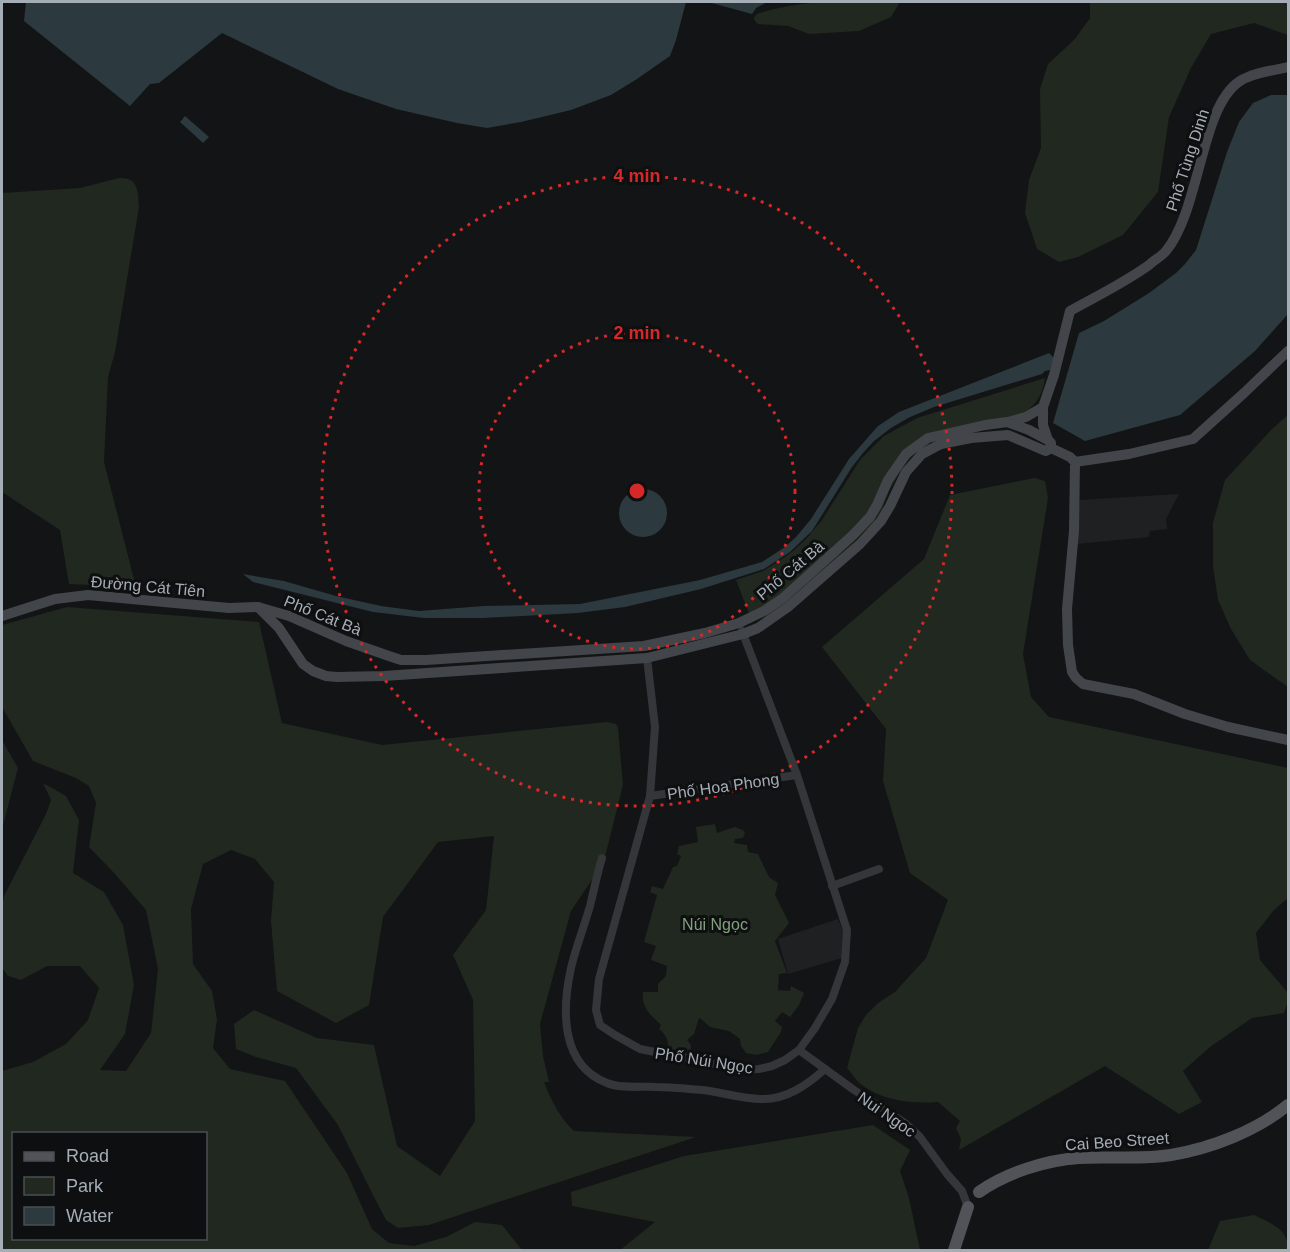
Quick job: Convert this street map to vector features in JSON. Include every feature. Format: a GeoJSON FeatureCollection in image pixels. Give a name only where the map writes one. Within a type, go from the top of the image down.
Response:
{"type":"FeatureCollection","features":[{"type":"Feature","properties":{"kind":"main road","name":"Phố Tùng Dinh"},"geometry":{"type":"LineString","coordinates":[[1043,407],[1054,375],[1070,310],[1131,278],[1165,252],[1176,236],[1189,205],[1212,122],[1227,93],[1240,81],[1257,74],[1288,68]]}},
{"type":"Feature","properties":{"kind":"main road"},"geometry":{"type":"LineString","coordinates":[[1288,351],[1193,439],[1129,454],[1075,462],[1074,531],[1068,609],[1068,645],[1072,672],[1083,684],[1134,694],[1228,728],[1288,740]]}},
{"type":"Feature","properties":{"kind":"main road"},"geometry":{"type":"LineString","coordinates":[[1008,435],[1007,422],[1026,417],[1043,407]]}},
{"type":"Feature","properties":{"kind":"main road"},"geometry":{"type":"LineString","coordinates":[[1043,407],[1043,425],[1049,444]]}},
{"type":"Feature","properties":{"kind":"main road","name":"Phố Cát Bà"},"geometry":{"type":"LineString","coordinates":[[919,450],[928,438],[985,424],[1007,422],[1029,430],[1075,462]]}},
{"type":"Feature","properties":{"kind":"main road","name":"Phố Cát Bà"},"geometry":{"type":"LineString","coordinates":[[258,607],[279,628],[303,664],[326,676],[384,676],[647,658],[743,634],[758,628],[788,607],[847,549],[870,517],[888,480],[906,454],[971,438],[1008,435],[1046,451],[1049,444]]}},
{"type":"Feature","properties":{"kind":"main road","name":"Phố Cát Bà"},"geometry":{"type":"LineString","coordinates":[[258,607],[289,616],[346,641],[401,660],[644,646],[739,623],[782,600],[847,549]]}},
{"type":"Feature","properties":{"kind":"main road","name":"Đường Cát Tiên"},"geometry":{"type":"LineString","coordinates":[[2,616],[55,599],[88,595],[229,608],[258,607]]}},
{"type":"Feature","properties":{"kind":"main road"},"geometry":{"type":"LineString","coordinates":[[644,646],[647,658]]}},
{"type":"Feature","properties":{"kind":"main road"},"geometry":{"type":"LineString","coordinates":[[508,654],[508,666]]}},
{"type":"Feature","properties":{"kind":"main road","name":"Cai Beo Street"},"geometry":{"type":"LineString","coordinates":[[954,1251],[972,1198],[988,1186],[1017,1172],[1076,1158],[1139,1158],[1200,1149],[1251,1129],[1275,1116],[1288,1105]]}},
{"type":"Feature","properties":{"kind":"street","name":"Phố Núi Ngọc"},"geometry":{"type":"LineString","coordinates":[[647,658],[655,727],[650,796],[598,979],[596,1010],[600,1025],[640,1049],[745,1070],[772,1066],[799,1050],[832,999],[845,962],[847,930],[797,776],[739,623]]}},
{"type":"Feature","properties":{"kind":"street","name":"Phố Hoa Phong"},"geometry":{"type":"LineString","coordinates":[[650,796],[797,776]]}},
{"type":"Feature","properties":{"kind":"street"},"geometry":{"type":"LineString","coordinates":[[602,858],[591,905],[571,968],[567,999],[568,1034],[576,1058],[586,1071],[599,1080],[616,1086],[707,1090],[760,1099],[787,1096],[825,1070]]}},
{"type":"Feature","properties":{"kind":"street"},"geometry":{"type":"LineString","coordinates":[[832,886],[879,869]]}},
{"type":"Feature","properties":{"kind":"street","name":"Nui Ngoc"},"geometry":{"type":"LineString","coordinates":[[799,1050],[905,1123],[920,1137],[962,1191]]}},
{"type":"Feature","properties":{"kind":"street"},"geometry":{"type":"LineString","coordinates":[[962,1191],[979,1192]]}},
{"type":"Feature","properties":{"kind":"street"},"geometry":{"type":"LineString","coordinates":[[962,1191],[968,1207]]}},
{"type":"Feature","properties":{"kind":"shaded area"},"geometry":{"type":"Polygon","coordinates":[[[1179,494],[1166,519],[1167,529],[1150,531],[1149,537],[1077,544],[1078,500],[1179,494]]]}},
{"type":"Feature","properties":{"kind":"shaded area"},"geometry":{"type":"Polygon","coordinates":[[[838,919],[843,931],[842,958],[788,974],[778,939],[838,919]]]}},
{"type":"Feature","properties":{"kind":"green space"},"geometry":{"type":"Polygon","coordinates":[[[812,2],[900,2],[891,17],[859,31],[809,34],[788,26],[758,24],[755,21],[754,17],[757,14],[812,2]]]}},
{"type":"Feature","properties":{"kind":"green space"},"geometry":{"type":"Polygon","coordinates":[[[1090,2],[1288,2],[1288,35],[1254,23],[1211,34],[1191,68],[1169,117],[1158,192],[1123,235],[1078,257],[1059,262],[1037,249],[1025,213],[1029,180],[1041,148],[1040,89],[1048,64],[1074,40],[1090,18],[1090,2]]]}},
{"type":"Feature","properties":{"kind":"green space"},"geometry":{"type":"Polygon","coordinates":[[[119,178],[130,180],[136,186],[139,207],[115,352],[108,377],[104,462],[136,587],[69,584],[60,530],[2,492],[2,193],[80,188],[119,178]]]}},
{"type":"Feature","properties":{"kind":"green space"},"geometry":{"type":"Polygon","coordinates":[[[1045,378],[1039,398],[1025,413],[918,439],[912,456],[902,468],[874,522],[816,578],[752,621],[736,580],[763,571],[805,540],[822,520],[860,460],[884,436],[917,418],[1045,378]]]}},
{"type":"Feature","properties":{"kind":"green space"},"geometry":{"type":"Polygon","coordinates":[[[1288,415],[1288,687],[1250,660],[1231,629],[1218,600],[1213,566],[1213,523],[1225,480],[1288,415]]]}},
{"type":"Feature","properties":{"kind":"green space"},"geometry":{"type":"Polygon","coordinates":[[[1034,478],[1045,481],[1048,498],[1023,654],[1031,697],[1049,717],[1288,768],[1288,898],[1274,910],[1256,933],[1260,960],[1288,993],[1288,1001],[1284,1013],[1252,1018],[1210,1047],[1183,1071],[1202,1102],[1179,1114],[1105,1066],[959,1150],[961,1139],[956,1128],[960,1121],[938,1102],[907,1102],[877,1094],[859,1083],[847,1068],[858,1028],[866,1015],[878,1003],[895,992],[926,958],[948,900],[910,873],[883,781],[886,729],[822,647],[924,559],[950,495],[1034,478]]]}},
{"type":"Feature","properties":{"kind":"green space"},"geometry":{"type":"Polygon","coordinates":[[[67,607],[259,622],[282,723],[382,745],[607,722],[616,724],[623,785],[606,853],[599,869],[571,911],[540,1024],[543,1056],[549,1082],[544,1082],[556,1108],[574,1131],[696,1137],[429,1225],[398,1228],[386,1220],[338,1125],[296,1068],[236,1049],[234,1024],[254,1010],[317,1038],[374,1045],[397,1146],[440,1176],[475,1121],[473,1000],[453,955],[486,910],[494,836],[438,842],[383,917],[369,1005],[336,1023],[277,991],[271,921],[274,882],[255,859],[231,850],[203,864],[191,909],[193,964],[212,991],[217,1019],[213,1048],[230,1069],[285,1081],[347,1173],[372,1229],[389,1243],[414,1246],[446,1237],[475,1222],[502,1225],[522,1250],[2,1250],[2,1071],[33,1062],[66,1044],[88,1020],[99,988],[80,966],[47,966],[21,980],[8,976],[2,968],[4,896],[51,800],[43,783],[66,796],[79,820],[73,873],[104,892],[123,925],[134,985],[125,1034],[100,1070],[126,1071],[151,1033],[158,969],[146,910],[89,847],[96,803],[89,786],[76,778],[33,761],[2,707],[2,625],[67,607]]]}},
{"type":"Feature","properties":{"kind":"green space"},"geometry":{"type":"Polygon","coordinates":[[[2,740],[18,768],[2,829],[2,740]]]}},
{"type":"Feature","properties":{"kind":"green space","name":"Núi Ngọc"},"geometry":{"type":"Polygon","coordinates":[[[715,824],[717,833],[735,827],[743,830],[745,833],[743,838],[735,839],[734,843],[747,845],[748,852],[758,854],[769,877],[778,883],[775,895],[789,923],[775,941],[787,973],[779,974],[778,990],[790,991],[791,986],[804,993],[790,1017],[782,1012],[775,1021],[782,1027],[781,1032],[768,1052],[756,1055],[746,1053],[741,1046],[740,1039],[729,1031],[710,1027],[699,1018],[694,1034],[687,1040],[691,1045],[690,1055],[667,1052],[668,1042],[659,1029],[661,1025],[648,1011],[643,998],[643,992],[658,992],[658,984],[666,976],[667,966],[651,960],[656,946],[644,942],[657,895],[650,892],[652,886],[663,889],[681,856],[677,854],[679,846],[698,842],[696,827],[715,824]]]}},
{"type":"Feature","properties":{"kind":"green space"},"geometry":{"type":"Polygon","coordinates":[[[873,1125],[910,1150],[900,1171],[909,1198],[920,1250],[620,1250],[655,1222],[572,1206],[571,1192],[684,1156],[873,1125]]]}},
{"type":"Feature","properties":{"kind":"green space"},"geometry":{"type":"Polygon","coordinates":[[[1254,1215],[1282,1232],[1288,1243],[1288,1250],[1208,1250],[1220,1221],[1254,1215]]]}},
{"type":"Feature","properties":{"kind":"water"},"geometry":{"type":"Polygon","coordinates":[[[26,2],[686,2],[670,56],[637,79],[611,95],[571,110],[487,128],[396,109],[338,89],[222,33],[159,83],[150,84],[130,106],[24,21],[26,2]]]}},
{"type":"Feature","properties":{"kind":"water"},"geometry":{"type":"Polygon","coordinates":[[[708,2],[767,2],[756,8],[752,14],[708,2]]]}},
{"type":"Feature","properties":{"kind":"water"},"geometry":{"type":"Polygon","coordinates":[[[1271,95],[1288,95],[1288,314],[1255,351],[1180,415],[1085,441],[1053,423],[1079,333],[1104,321],[1149,293],[1185,264],[1196,250],[1227,152],[1239,122],[1253,103],[1271,95]]]}},
{"type":"Feature","properties":{"kind":"water"},"geometry":{"type":"Polygon","coordinates":[[[185,116],[209,137],[203,143],[180,122],[185,116]]]}},
{"type":"Feature","properties":{"kind":"water"},"geometry":{"type":"Polygon","coordinates":[[[1049,353],[1054,358],[1050,370],[1042,374],[934,407],[891,428],[863,453],[812,531],[790,552],[764,569],[701,589],[625,607],[578,613],[483,618],[424,618],[373,612],[253,582],[243,574],[284,581],[381,606],[419,611],[484,606],[580,604],[700,580],[762,562],[785,547],[811,519],[849,459],[878,426],[899,412],[1049,353]]]}},
{"type":"Feature","properties":{"kind":"water"},"geometry":{"type":"Polygon","coordinates":[[[643,489],[660,496],[667,513],[660,530],[643,537],[626,530],[619,513],[626,496],[643,489]]]}}]}
